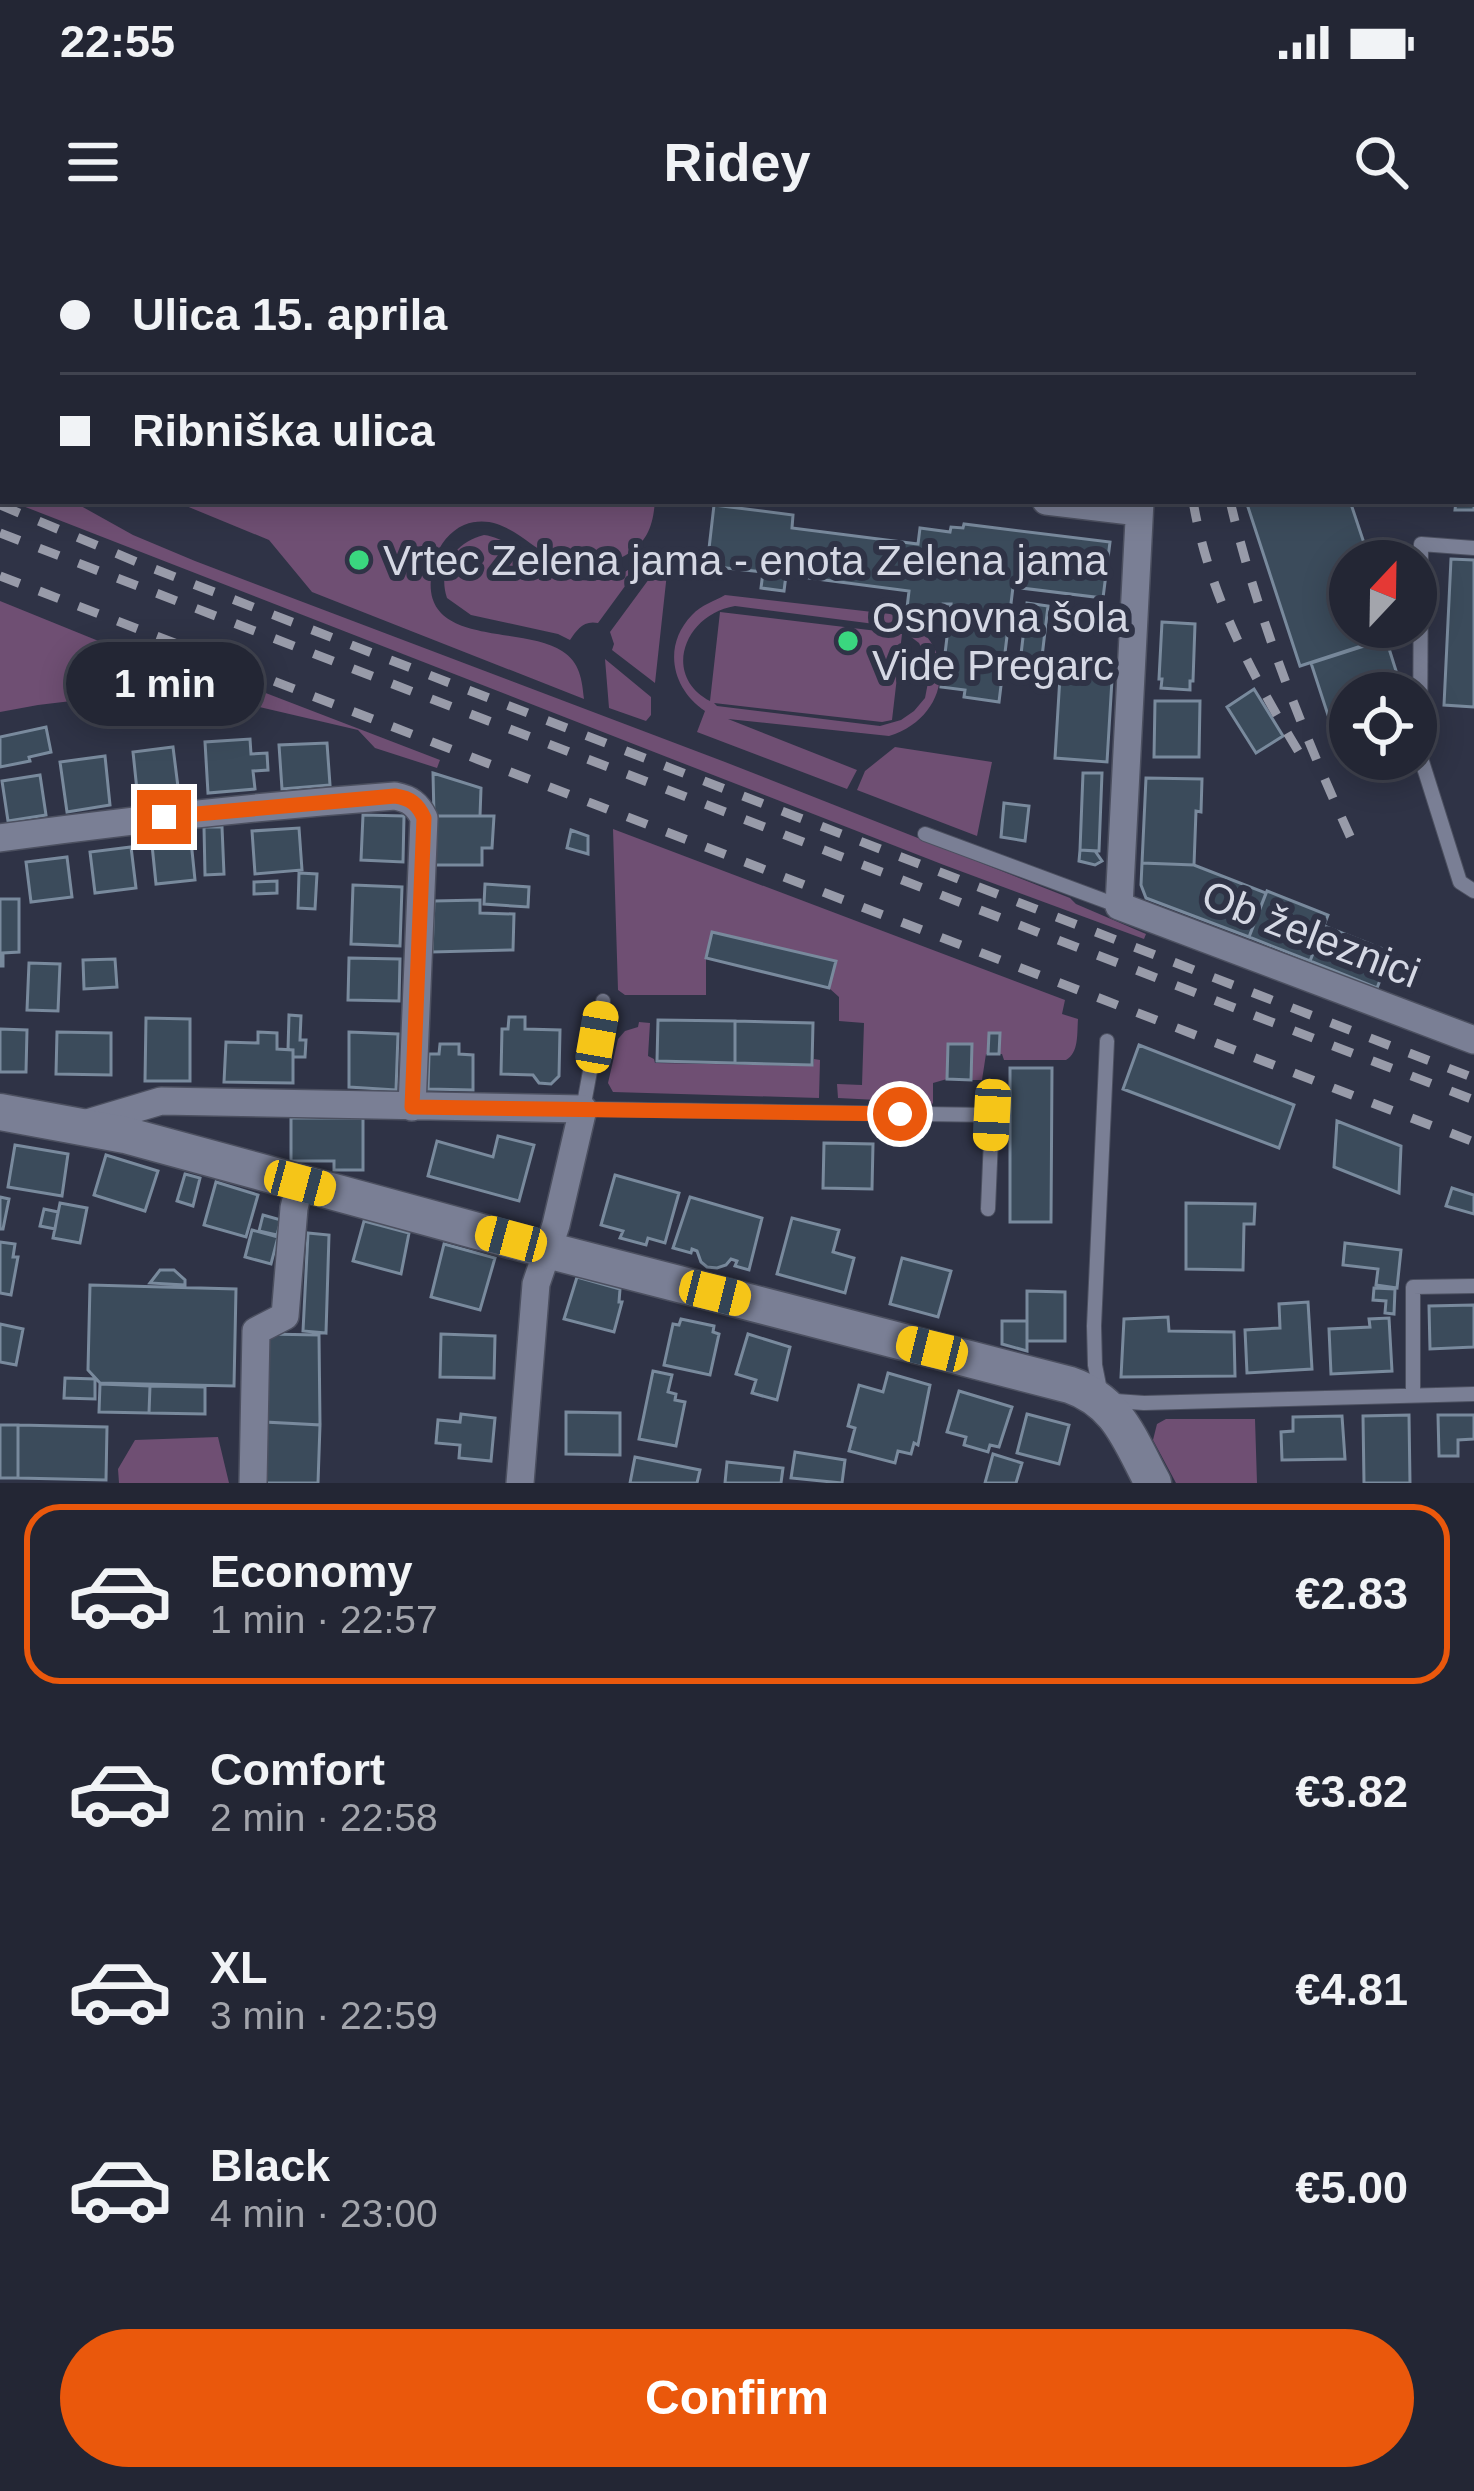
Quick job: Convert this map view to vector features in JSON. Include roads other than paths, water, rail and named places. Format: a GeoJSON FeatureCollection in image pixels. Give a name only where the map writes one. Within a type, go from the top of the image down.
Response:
{"type":"FeatureCollection","features":[{"type":"Feature","properties":{"kind":"street"},"geometry":{"type":"LineString","coordinates":[[1102,504],[1139,506],[1119,906]]}},
{"type":"Feature","properties":{"kind":"street"},"geometry":{"type":"LineString","coordinates":[[0,838],[272,806],[395,796],[411,801],[424,818],[412,1107]]}},
{"type":"Feature","properties":{"kind":"street","name":"Ob železnici"},"geometry":{"type":"LineString","coordinates":[[1119,906],[1474,1040]]}},
{"type":"Feature","properties":{"kind":"street"},"geometry":{"type":"LineString","coordinates":[[80,1125],[161,1101],[583,1109],[556,1225],[536,1284],[520,1483]]}},
{"type":"Feature","properties":{"kind":"street"},"geometry":{"type":"LineString","coordinates":[[0,1112],[80,1125],[1087,1391],[1113,1413],[1153,1483]]}},
{"type":"Feature","properties":{"kind":"street"},"geometry":{"type":"LineString","coordinates":[[254,1483],[256,1331],[285,1316],[300,1183]]}},
{"type":"Feature","properties":{"kind":"lane"},"geometry":{"type":"LineString","coordinates":[[1474,548],[1421,544],[1420,755],[1460,882],[1474,891]]}},
{"type":"Feature","properties":{"kind":"lane"},"geometry":{"type":"LineString","coordinates":[[925,834],[1119,906]]}},
{"type":"Feature","properties":{"kind":"lane"},"geometry":{"type":"LineString","coordinates":[[603,1001],[583,1109],[992,1115],[988,1209]]}},
{"type":"Feature","properties":{"kind":"lane"},"geometry":{"type":"LineString","coordinates":[[1107,1041],[1094,1326],[1102,1400],[1144,1403],[1474,1394]]}},
{"type":"Feature","properties":{"kind":"lane"},"geometry":{"type":"LineString","coordinates":[[1413,1395],[1413,1287],[1474,1286]]}},
{"type":"Feature","properties":{"kind":"railway"},"geometry":{"type":"LineString","coordinates":[[1194,504],[1210,570],[1235,635],[1303,759]]}},
{"type":"Feature","properties":{"kind":"railway"},"geometry":{"type":"LineString","coordinates":[[1231,504],[1284,677],[1355,847]]}},
{"type":"Feature","properties":{"kind":"railway"},"geometry":{"type":"LineString","coordinates":[[0,505],[144,565],[1474,1078]]}},
{"type":"Feature","properties":{"kind":"railway"},"geometry":{"type":"LineString","coordinates":[[0,533],[1474,1100]]}},
{"type":"Feature","properties":{"kind":"railway"},"geometry":{"type":"LineString","coordinates":[[0,576],[1474,1142]]}},
{"type":"Feature","properties":{"kind":"place","name":"Vrtec Zelena jama - enota Zelena jama"},"geometry":{"type":"Point","coordinates":[359,560]}},
{"type":"Feature","properties":{"kind":"place","name":"Osnovna šola Vide Pregarc"},"geometry":{"type":"Point","coordinates":[848,641]}}]}
